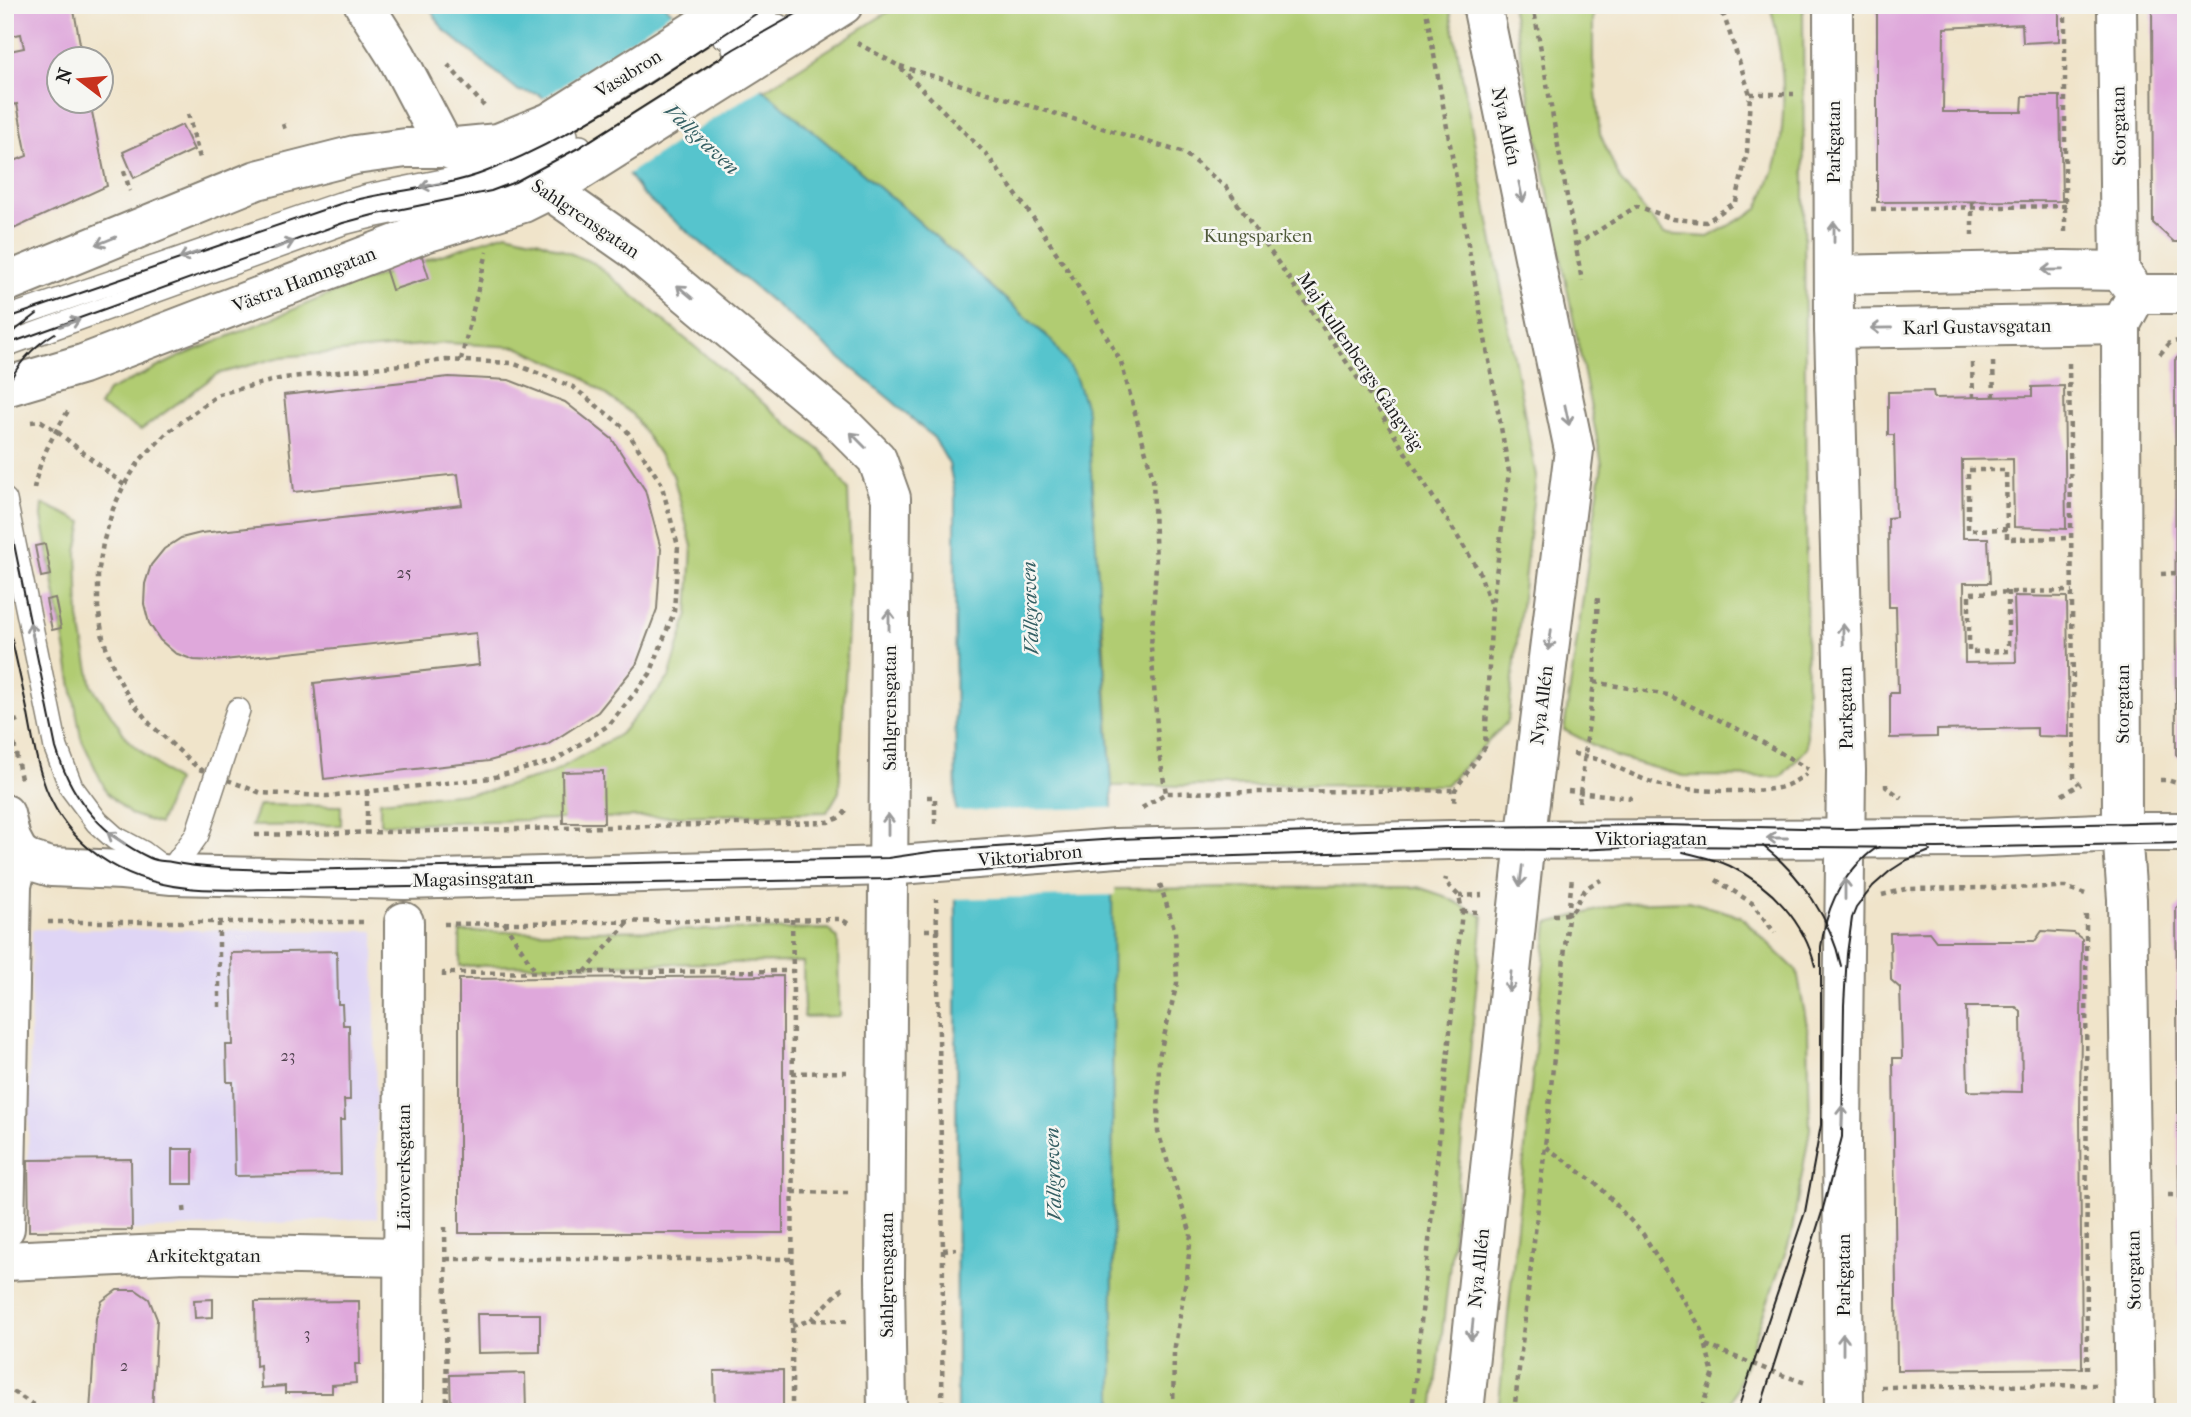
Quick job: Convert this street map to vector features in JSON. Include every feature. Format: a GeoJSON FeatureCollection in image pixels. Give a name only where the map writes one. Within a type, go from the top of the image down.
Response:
{"type":"FeatureCollection","features":[{"type":"Feature","properties":{"kind":"street"},"geometry":{"type":"LineString","coordinates":[[364,5],[409,80],[445,148]]}},
{"type":"Feature","properties":{"kind":"street"},"geometry":{"type":"LineString","coordinates":[[5,283],[257,180],[355,155],[406,148],[573,141],[729,35],[843,5]]}},
{"type":"Feature","properties":{"kind":"street","name":"Nya Allén"},"geometry":{"type":"LineString","coordinates":[[1464,1412],[1525,839],[1574,450],[1482,5]]}},
{"type":"Feature","properties":{"kind":"street","name":"Parkgatan"},"geometry":{"type":"LineString","coordinates":[[1833,5],[1834,329],[1846,770],[1842,1137],[1844,1412]]}},
{"type":"Feature","properties":{"kind":"street","name":"Storgatan"},"geometry":{"type":"LineString","coordinates":[[2117,5],[2126,296],[2122,832],[2127,899],[2135,1398]]}},
{"type":"Feature","properties":{"kind":"street","name":"Vasabron"},"geometry":{"type":"LineString","coordinates":[[573,141],[729,35]]}},
{"type":"Feature","properties":{"kind":"street","name":"Västra Hamngatan"},"geometry":{"type":"LineString","coordinates":[[5,387],[83,364],[425,233],[523,203],[523,178],[573,141]]}},
{"type":"Feature","properties":{"kind":"street","name":"Sahlgrensgatan"},"geometry":{"type":"LineString","coordinates":[[445,148],[523,178],[632,248],[839,421],[877,459],[891,498],[885,1277],[887,1412]]}},
{"type":"Feature","properties":{"kind":"street","name":"Karl Gustavsgatan"},"geometry":{"type":"LineString","coordinates":[[1834,275],[2050,270],[2126,296]]}},
{"type":"Feature","properties":{"kind":"street","name":"Karl Gustavsgatan"},"geometry":{"type":"LineString","coordinates":[[1834,329],[2126,296],[2186,294]]}},
{"type":"Feature","properties":{"kind":"street"},"geometry":{"type":"LineString","coordinates":[[5,1228],[13,797]]}},
{"type":"Feature","properties":{"kind":"street","name":"Viktoriagatan"},"geometry":{"type":"LineString","coordinates":[[1117,848],[1450,840],[1983,838],[2186,832]]}},
{"type":"Feature","properties":{"kind":"street","name":"Viktoriabron"},"geometry":{"type":"LineString","coordinates":[[941,861],[1117,848]]}},
{"type":"Feature","properties":{"kind":"street","name":"Magasinsgatan"},"geometry":{"type":"LineString","coordinates":[[12,853],[51,867],[122,870],[172,876],[405,880],[887,866],[941,861]]}},
{"type":"Feature","properties":{"kind":"street","name":"Läroverksgatan"},"geometry":{"type":"LineString","coordinates":[[403,1412],[404,922]]}},
{"type":"Feature","properties":{"kind":"street","name":"Arkitektgatan"},"geometry":{"type":"LineString","coordinates":[[5,1261],[186,1253],[403,1257]]}},
{"type":"Feature","properties":{"kind":"lane"},"geometry":{"type":"LineString","coordinates":[[729,35],[770,5]]}},
{"type":"Feature","properties":{"kind":"lane"},"geometry":{"type":"LineString","coordinates":[[729,35],[813,5]]}},
{"type":"Feature","properties":{"kind":"lane","name":"Västra Hamngatan"},"geometry":{"type":"LineString","coordinates":[[523,178],[573,141]]}},
{"type":"Feature","properties":{"kind":"lane"},"geometry":{"type":"LineString","coordinates":[[5,319],[368,196],[455,180],[523,178]]}},
{"type":"Feature","properties":{"kind":"lane"},"geometry":{"type":"LineString","coordinates":[[5,345],[343,223],[491,191],[523,178]]}},
{"type":"Feature","properties":{"kind":"lane"},"geometry":{"type":"LineString","coordinates":[[5,500],[63,771],[85,809],[104,830],[143,853],[172,876],[176,863],[197,835],[237,710]]}},
{"type":"Feature","properties":{"kind":"path"},"geometry":{"type":"LineString","coordinates":[[1412,1412],[1462,911],[1459,896],[1446,882],[1455,790],[1485,747],[1492,606],[1509,472],[1425,5]]}},
{"type":"Feature","properties":{"kind":"path"},"geometry":{"type":"LineString","coordinates":[[1576,245],[1637,206],[1673,219],[1706,222],[1736,202],[1747,152],[1750,94],[1724,16],[1708,5]]}},
{"type":"Feature","properties":{"kind":"path"},"geometry":{"type":"LineString","coordinates":[[2065,243],[2066,5]]}},
{"type":"Feature","properties":{"kind":"path"},"geometry":{"type":"LineString","coordinates":[[853,41],[899,66],[987,155],[1037,223],[1076,283],[1121,362],[1153,478],[1156,565],[1151,647],[1159,753],[1166,793],[1455,790]]}},
{"type":"Feature","properties":{"kind":"path"},"geometry":{"type":"LineString","coordinates":[[445,62],[481,104],[488,108]]}},
{"type":"Feature","properties":{"kind":"path","name":"Maj Kullenbergs Gångväg"},"geometry":{"type":"LineString","coordinates":[[899,66],[1184,153],[1226,187],[1372,399],[1479,571],[1492,606]]}},
{"type":"Feature","properties":{"kind":"path"},"geometry":{"type":"LineString","coordinates":[[188,114],[203,167]]}},
{"type":"Feature","properties":{"kind":"path"},"geometry":{"type":"LineString","coordinates":[[124,171],[134,202]]}},
{"type":"Feature","properties":{"kind":"path"},"geometry":{"type":"LineString","coordinates":[[1972,201],[1973,246]]}},
{"type":"Feature","properties":{"kind":"path"},"geometry":{"type":"LineString","coordinates":[[1871,208],[2066,206]]}},
{"type":"Feature","properties":{"kind":"path"},"geometry":{"type":"LineString","coordinates":[[461,360],[487,258]]}},
{"type":"Feature","properties":{"kind":"path"},"geometry":{"type":"LineString","coordinates":[[2069,355],[2074,778],[2078,784]]}},
{"type":"Feature","properties":{"kind":"path"},"geometry":{"type":"LineString","coordinates":[[461,360],[512,363],[573,387],[625,428],[661,483],[678,547],[674,612],[650,674],[618,715],[609,725],[554,761],[491,778],[367,792],[327,796],[261,793],[199,769],[150,724],[128,696],[115,672],[103,638],[98,607],[98,575],[109,520],[124,485],[141,459],[167,433],[219,394],[282,378],[461,360]]}},
{"type":"Feature","properties":{"kind":"path"},"geometry":{"type":"LineString","coordinates":[[1972,361],[1973,397]]}},
{"type":"Feature","properties":{"kind":"path"},"geometry":{"type":"LineString","coordinates":[[1993,361],[1994,397]]}},
{"type":"Feature","properties":{"kind":"path"},"geometry":{"type":"LineString","coordinates":[[41,421],[124,485]]}},
{"type":"Feature","properties":{"kind":"path"},"geometry":{"type":"LineString","coordinates":[[2007,529],[1968,530],[1968,470],[2006,470],[2007,529],[2007,539],[2071,538]]}},
{"type":"Feature","properties":{"kind":"path"},"geometry":{"type":"LineString","coordinates":[[2156,575],[2176,573]]}},
{"type":"Feature","properties":{"kind":"path"},"geometry":{"type":"LineString","coordinates":[[2008,591],[2008,651],[1969,652],[1969,593],[2008,591],[2072,591]]}},
{"type":"Feature","properties":{"kind":"path"},"geometry":{"type":"LineString","coordinates":[[1485,747],[1584,755],[1664,786],[1710,790],[1774,789],[1798,781],[1811,771],[1750,735],[1668,695],[1594,682]]}},
{"type":"Feature","properties":{"kind":"path"},"geometry":{"type":"LineString","coordinates":[[13,797],[10,723],[18,720]]}},
{"type":"Feature","properties":{"kind":"path"},"geometry":{"type":"LineString","coordinates":[[1886,778],[1886,787],[1902,798],[1913,799]]}},
{"type":"Feature","properties":{"kind":"path"},"geometry":{"type":"LineString","coordinates":[[2049,795],[2062,795],[2078,784],[2122,782]]}},
{"type":"Feature","properties":{"kind":"path"},"geometry":{"type":"LineString","coordinates":[[367,792],[368,833]]}},
{"type":"Feature","properties":{"kind":"path"},"geometry":{"type":"LineString","coordinates":[[197,835],[828,822],[839,818],[846,811],[849,799],[935,797],[935,827],[941,861],[937,930],[943,1250],[942,1412]]}},
{"type":"Feature","properties":{"kind":"path"},"geometry":{"type":"LineString","coordinates":[[1462,911],[1566,915],[1577,907],[1585,890],[1601,880],[1613,878]]}},
{"type":"Feature","properties":{"kind":"path"},"geometry":{"type":"LineString","coordinates":[[1712,878],[1752,903],[1775,933]]}},
{"type":"Feature","properties":{"kind":"path"},"geometry":{"type":"LineString","coordinates":[[1160,884],[1175,930],[1177,982],[1159,1057],[1158,1132],[1191,1234],[1174,1352],[1174,1412]]}},
{"type":"Feature","properties":{"kind":"path"},"geometry":{"type":"LineString","coordinates":[[1877,901],[1883,894],[1906,889],[2066,887],[2096,898],[2127,899]]}},
{"type":"Feature","properties":{"kind":"path"},"geometry":{"type":"LineString","coordinates":[[2087,894],[2087,1369]]}},
{"type":"Feature","properties":{"kind":"path"},"geometry":{"type":"LineString","coordinates":[[792,919],[792,1412]]}},
{"type":"Feature","properties":{"kind":"path"},"geometry":{"type":"LineString","coordinates":[[444,935],[444,922],[792,919],[841,919],[848,923],[854,932]]}},
{"type":"Feature","properties":{"kind":"path"},"geometry":{"type":"LineString","coordinates":[[584,972],[629,921]]}},
{"type":"Feature","properties":{"kind":"path"},"geometry":{"type":"LineString","coordinates":[[12,922],[404,922]]}},
{"type":"Feature","properties":{"kind":"path"},"geometry":{"type":"LineString","coordinates":[[503,922],[536,972]]}},
{"type":"Feature","properties":{"kind":"path"},"geometry":{"type":"LineString","coordinates":[[219,923],[219,1007]]}},
{"type":"Feature","properties":{"kind":"path"},"geometry":{"type":"LineString","coordinates":[[916,930],[937,930]]}},
{"type":"Feature","properties":{"kind":"path"},"geometry":{"type":"LineString","coordinates":[[444,961],[444,987]]}},
{"type":"Feature","properties":{"kind":"path"},"geometry":{"type":"LineString","coordinates":[[444,974],[793,971]]}},
{"type":"Feature","properties":{"kind":"path"},"geometry":{"type":"LineString","coordinates":[[850,1059],[850,1086]]}},
{"type":"Feature","properties":{"kind":"path"},"geometry":{"type":"LineString","coordinates":[[792,1073],[850,1072]]}},
{"type":"Feature","properties":{"kind":"path"},"geometry":{"type":"LineString","coordinates":[[1545,1147],[1598,1185],[1643,1234],[1702,1330],[1713,1375],[1702,1408],[1696,1412]]}},
{"type":"Feature","properties":{"kind":"path"},"geometry":{"type":"LineString","coordinates":[[793,1192],[852,1193]]}},
{"type":"Feature","properties":{"kind":"path"},"geometry":{"type":"LineString","coordinates":[[445,1218],[447,1412]]}},
{"type":"Feature","properties":{"kind":"path"},"geometry":{"type":"LineString","coordinates":[[943,1250],[956,1249]]}},
{"type":"Feature","properties":{"kind":"path"},"geometry":{"type":"LineString","coordinates":[[403,1257],[792,1259]]}},
{"type":"Feature","properties":{"kind":"path"},"geometry":{"type":"LineString","coordinates":[[811,1320],[854,1277]]}},
{"type":"Feature","properties":{"kind":"path"},"geometry":{"type":"LineString","coordinates":[[792,1326],[811,1320],[852,1322]]}},
{"type":"Feature","properties":{"kind":"path"},"geometry":{"type":"LineString","coordinates":[[1706,1345],[1813,1385]]}},
{"type":"Feature","properties":{"kind":"path"},"geometry":{"type":"LineString","coordinates":[[5,1386],[44,1412]]}},
{"type":"Feature","properties":{"kind":"path"},"geometry":{"type":"LineString","coordinates":[[1883,1387],[2135,1398]]}},
{"type":"Feature","properties":{"kind":"shaded area"},"geometry":{"type":"Polygon","coordinates":[[[32,929],[374,931],[377,1218],[132,1230],[131,1159],[28,1160],[32,929]]]}},
{"type":"Feature","properties":{"kind":"green space","name":"Kungsparken"},"geometry":{"type":"Polygon","coordinates":[[[899,5],[1449,5],[1536,476],[1508,721],[1446,785],[1112,786],[1103,631],[1051,340],[907,211],[764,90],[899,5]]]}},
{"type":"Feature","properties":{"kind":"green space"},"geometry":{"type":"Polygon","coordinates":[[[1511,5],[1593,5],[1593,60],[1600,134],[1620,180],[1664,234],[1708,237],[1758,209],[1770,181],[1779,152],[1783,97],[1781,60],[1770,5],[1803,5],[1807,748],[1781,777],[1683,776],[1616,757],[1564,730],[1602,464],[1511,5]]]}},
{"type":"Feature","properties":{"kind":"green space"},"geometry":{"type":"Polygon","coordinates":[[[506,233],[540,241],[594,263],[823,453],[848,490],[851,574],[839,792],[827,812],[380,824],[380,801],[489,791],[550,774],[620,734],[669,678],[688,614],[692,546],[673,475],[632,414],[577,373],[517,347],[446,343],[281,357],[217,374],[141,430],[99,406],[108,391],[179,357],[350,286],[506,233]]]}},
{"type":"Feature","properties":{"kind":"green space"},"geometry":{"type":"Polygon","coordinates":[[[43,504],[83,522],[77,552],[79,618],[92,686],[128,740],[176,781],[159,824],[130,814],[107,793],[81,738],[42,517],[43,504]]]}},
{"type":"Feature","properties":{"kind":"green space"},"geometry":{"type":"Polygon","coordinates":[[[259,805],[341,806],[341,825],[251,826],[259,805]]]}},
{"type":"Feature","properties":{"kind":"green space"},"geometry":{"type":"Polygon","coordinates":[[[1418,887],[1444,896],[1483,916],[1451,1255],[1433,1412],[1113,1412],[1112,889],[1418,887]]]}},
{"type":"Feature","properties":{"kind":"green space"},"geometry":{"type":"Polygon","coordinates":[[[1689,901],[1740,916],[1797,971],[1808,1031],[1810,1129],[1791,1237],[1728,1412],[1498,1412],[1548,923],[1625,903],[1689,901]]]}},
{"type":"Feature","properties":{"kind":"green space"},"geometry":{"type":"Polygon","coordinates":[[[828,929],[838,939],[839,1016],[804,1017],[803,962],[460,966],[460,932],[828,929]]]}},
{"type":"Feature","properties":{"kind":"water","name":"Vallgraven"},"geometry":{"type":"Polygon","coordinates":[[[428,5],[664,5],[907,211],[1051,340],[1075,376],[1087,411],[1112,786],[1113,1412],[957,1412],[955,494],[949,464],[934,438],[642,194],[626,171],[539,94],[519,91],[443,29],[428,5]]]}},
{"type":"Feature","properties":{"kind":"pier"},"geometry":{"type":"Polygon","coordinates":[[[675,10],[764,86],[625,176],[541,100],[675,10]]]}},
{"type":"Feature","properties":{"kind":"pier"},"geometry":{"type":"Polygon","coordinates":[[[1116,808],[1115,895],[952,899],[952,811],[1116,808]]]}},
{"type":"Feature","properties":{"kind":"building"},"geometry":{"type":"Polygon","coordinates":[[[6,5],[73,5],[80,46],[46,46],[46,116],[93,116],[107,186],[5,233],[5,148],[12,162],[27,156],[17,104],[5,106],[5,52],[24,48],[21,34],[11,36],[5,32],[6,5]]]}},
{"type":"Feature","properties":{"kind":"building"},"geometry":{"type":"Polygon","coordinates":[[[1877,5],[2059,5],[2059,41],[2023,43],[2022,24],[1944,28],[1943,112],[2022,112],[2023,96],[2060,96],[2062,201],[1877,202],[1877,5]]]}},
{"type":"Feature","properties":{"kind":"building"},"geometry":{"type":"Polygon","coordinates":[[[2152,5],[2186,5],[2186,242],[2174,242],[2153,223],[2152,5]]]}},
{"type":"Feature","properties":{"kind":"building"},"geometry":{"type":"Polygon","coordinates":[[[182,125],[194,150],[134,178],[123,152],[182,125]]]}},
{"type":"Feature","properties":{"kind":"building"},"geometry":{"type":"Polygon","coordinates":[[[422,256],[429,278],[392,290],[385,268],[422,256]]]}},
{"type":"Feature","properties":{"kind":"building"},"geometry":{"type":"Polygon","coordinates":[[[2186,349],[2186,764],[2176,754],[2175,360],[2186,349]]]}},
{"type":"Feature","properties":{"kind":"building"},"geometry":{"type":"Polygon","coordinates":[[[449,377],[509,380],[565,402],[612,439],[645,490],[661,549],[657,609],[636,665],[598,712],[547,745],[489,761],[324,779],[314,683],[479,665],[476,633],[214,661],[194,660],[175,653],[160,640],[149,623],[144,604],[145,584],[151,565],[164,549],[181,538],[201,533],[462,505],[458,474],[294,492],[284,395],[449,377]]]}},
{"type":"Feature","properties":{"kind":"building"},"geometry":{"type":"Polygon","coordinates":[[[2064,386],[2066,529],[2014,527],[2013,459],[1962,460],[1963,538],[1988,538],[1990,583],[1964,583],[1965,663],[2016,662],[2014,596],[2067,597],[2069,737],[2037,736],[2037,728],[1937,730],[1937,737],[1890,738],[1890,693],[1898,693],[1896,607],[1889,607],[1888,518],[1896,517],[1894,435],[1888,435],[1888,392],[1933,391],[1934,398],[2032,396],[2032,387],[2064,386]]]}},
{"type":"Feature","properties":{"kind":"building"},"geometry":{"type":"Polygon","coordinates":[[[45,544],[51,575],[41,577],[35,546],[45,544]]]}},
{"type":"Feature","properties":{"kind":"building"},"geometry":{"type":"Polygon","coordinates":[[[55,598],[61,628],[52,630],[46,600],[55,598]]]}},
{"type":"Feature","properties":{"kind":"building"},"geometry":{"type":"Polygon","coordinates":[[[603,771],[604,823],[563,823],[562,772],[603,771]]]}},
{"type":"Feature","properties":{"kind":"building"},"geometry":{"type":"Polygon","coordinates":[[[2186,900],[2186,1412],[2181,1412],[2176,909],[2186,900]]]}},
{"type":"Feature","properties":{"kind":"building"},"geometry":{"type":"Polygon","coordinates":[[[2042,931],[2074,933],[2082,939],[2082,1368],[1897,1370],[1893,1058],[1902,1058],[1900,988],[1891,980],[1890,933],[1929,932],[1936,941],[2035,941],[2042,931]],[[1966,1007],[1968,1091],[2022,1092],[2021,1012],[2016,1007],[1966,1007]]]}},
{"type":"Feature","properties":{"kind":"building"},"geometry":{"type":"Polygon","coordinates":[[[337,951],[338,1004],[342,1004],[343,1025],[349,1025],[350,1100],[344,1100],[345,1120],[340,1120],[341,1174],[235,1176],[233,1082],[227,1082],[226,1045],[233,1045],[231,953],[337,951]]]}},
{"type":"Feature","properties":{"kind":"building"},"geometry":{"type":"Polygon","coordinates":[[[783,976],[783,1233],[459,1233],[459,979],[783,976]]]}},
{"type":"Feature","properties":{"kind":"building"},"geometry":{"type":"Polygon","coordinates":[[[172,1149],[193,1149],[193,1184],[172,1184],[172,1149]]]}},
{"type":"Feature","properties":{"kind":"building"},"geometry":{"type":"Polygon","coordinates":[[[131,1159],[132,1230],[29,1231],[28,1160],[131,1159]]]}},
{"type":"Feature","properties":{"kind":"building"},"geometry":{"type":"Polygon","coordinates":[[[117,1290],[136,1290],[149,1299],[157,1319],[152,1412],[90,1412],[96,1318],[102,1301],[117,1290]]]}},
{"type":"Feature","properties":{"kind":"building"},"geometry":{"type":"Polygon","coordinates":[[[213,1299],[213,1317],[195,1318],[194,1300],[213,1299]]]}},
{"type":"Feature","properties":{"kind":"building"},"geometry":{"type":"Polygon","coordinates":[[[359,1301],[360,1364],[355,1364],[356,1383],[332,1385],[332,1393],[285,1393],[285,1386],[261,1388],[260,1365],[256,1366],[255,1302],[359,1301]]]}},
{"type":"Feature","properties":{"kind":"building"},"geometry":{"type":"Polygon","coordinates":[[[477,1314],[540,1314],[540,1352],[478,1353],[477,1314]]]}},
{"type":"Feature","properties":{"kind":"building"},"geometry":{"type":"Polygon","coordinates":[[[783,1370],[783,1412],[715,1412],[714,1371],[783,1370]]]}},
{"type":"Feature","properties":{"kind":"building"},"geometry":{"type":"Polygon","coordinates":[[[525,1373],[526,1412],[451,1412],[450,1375],[525,1373]]]}},
{"type":"Feature","properties":{"kind":"tram line"},"geometry":{"type":"LineString","coordinates":[[5,319],[340,204],[450,182],[485,172],[523,156],[596,117],[770,5]]}},
{"type":"Feature","properties":{"kind":"tram line"},"geometry":{"type":"LineString","coordinates":[[5,345],[343,223],[491,191],[515,182],[580,147],[734,49],[812,5]]}},
{"type":"Feature","properties":{"kind":"tram line"},"geometry":{"type":"LineString","coordinates":[[5,338],[37,314]]}},
{"type":"Feature","properties":{"kind":"tram line"},"geometry":{"type":"LineString","coordinates":[[5,391],[25,358],[55,333]]}},
{"type":"Feature","properties":{"kind":"tram line"},"geometry":{"type":"LineString","coordinates":[[5,500],[56,748],[70,783],[90,814],[117,838],[152,859],[186,865],[289,870],[888,858],[936,851],[1117,839],[1451,827],[1663,825],[1845,829],[2186,822]]}},
{"type":"Feature","properties":{"kind":"tram line"},"geometry":{"type":"LineString","coordinates":[[5,610],[40,769],[50,799],[62,818],[75,835],[109,863],[150,881],[187,888],[243,890],[888,879],[1117,860],[1449,849],[1576,850],[1665,846],[1938,848],[2186,843]]}},
{"type":"Feature","properties":{"kind":"tram line"},"geometry":{"type":"LineString","coordinates":[[1763,846],[1790,870],[1812,899],[1830,931],[1841,966]]}},
{"type":"Feature","properties":{"kind":"tram line"},"geometry":{"type":"LineString","coordinates":[[1737,1412],[1805,1212],[1821,1125],[1821,947],[1826,921],[1835,897],[1848,876],[1866,856],[1879,847]]}},
{"type":"Feature","properties":{"kind":"tram line"},"geometry":{"type":"LineString","coordinates":[[1759,1412],[1822,1212],[1842,1137],[1844,1005],[1852,918],[1856,908],[1873,886],[1890,871],[1907,860],[1930,851]]}},
{"type":"Feature","properties":{"kind":"tram line"},"geometry":{"type":"LineString","coordinates":[[1683,852],[1730,866],[1772,895],[1803,934],[1815,966]]}}]}
